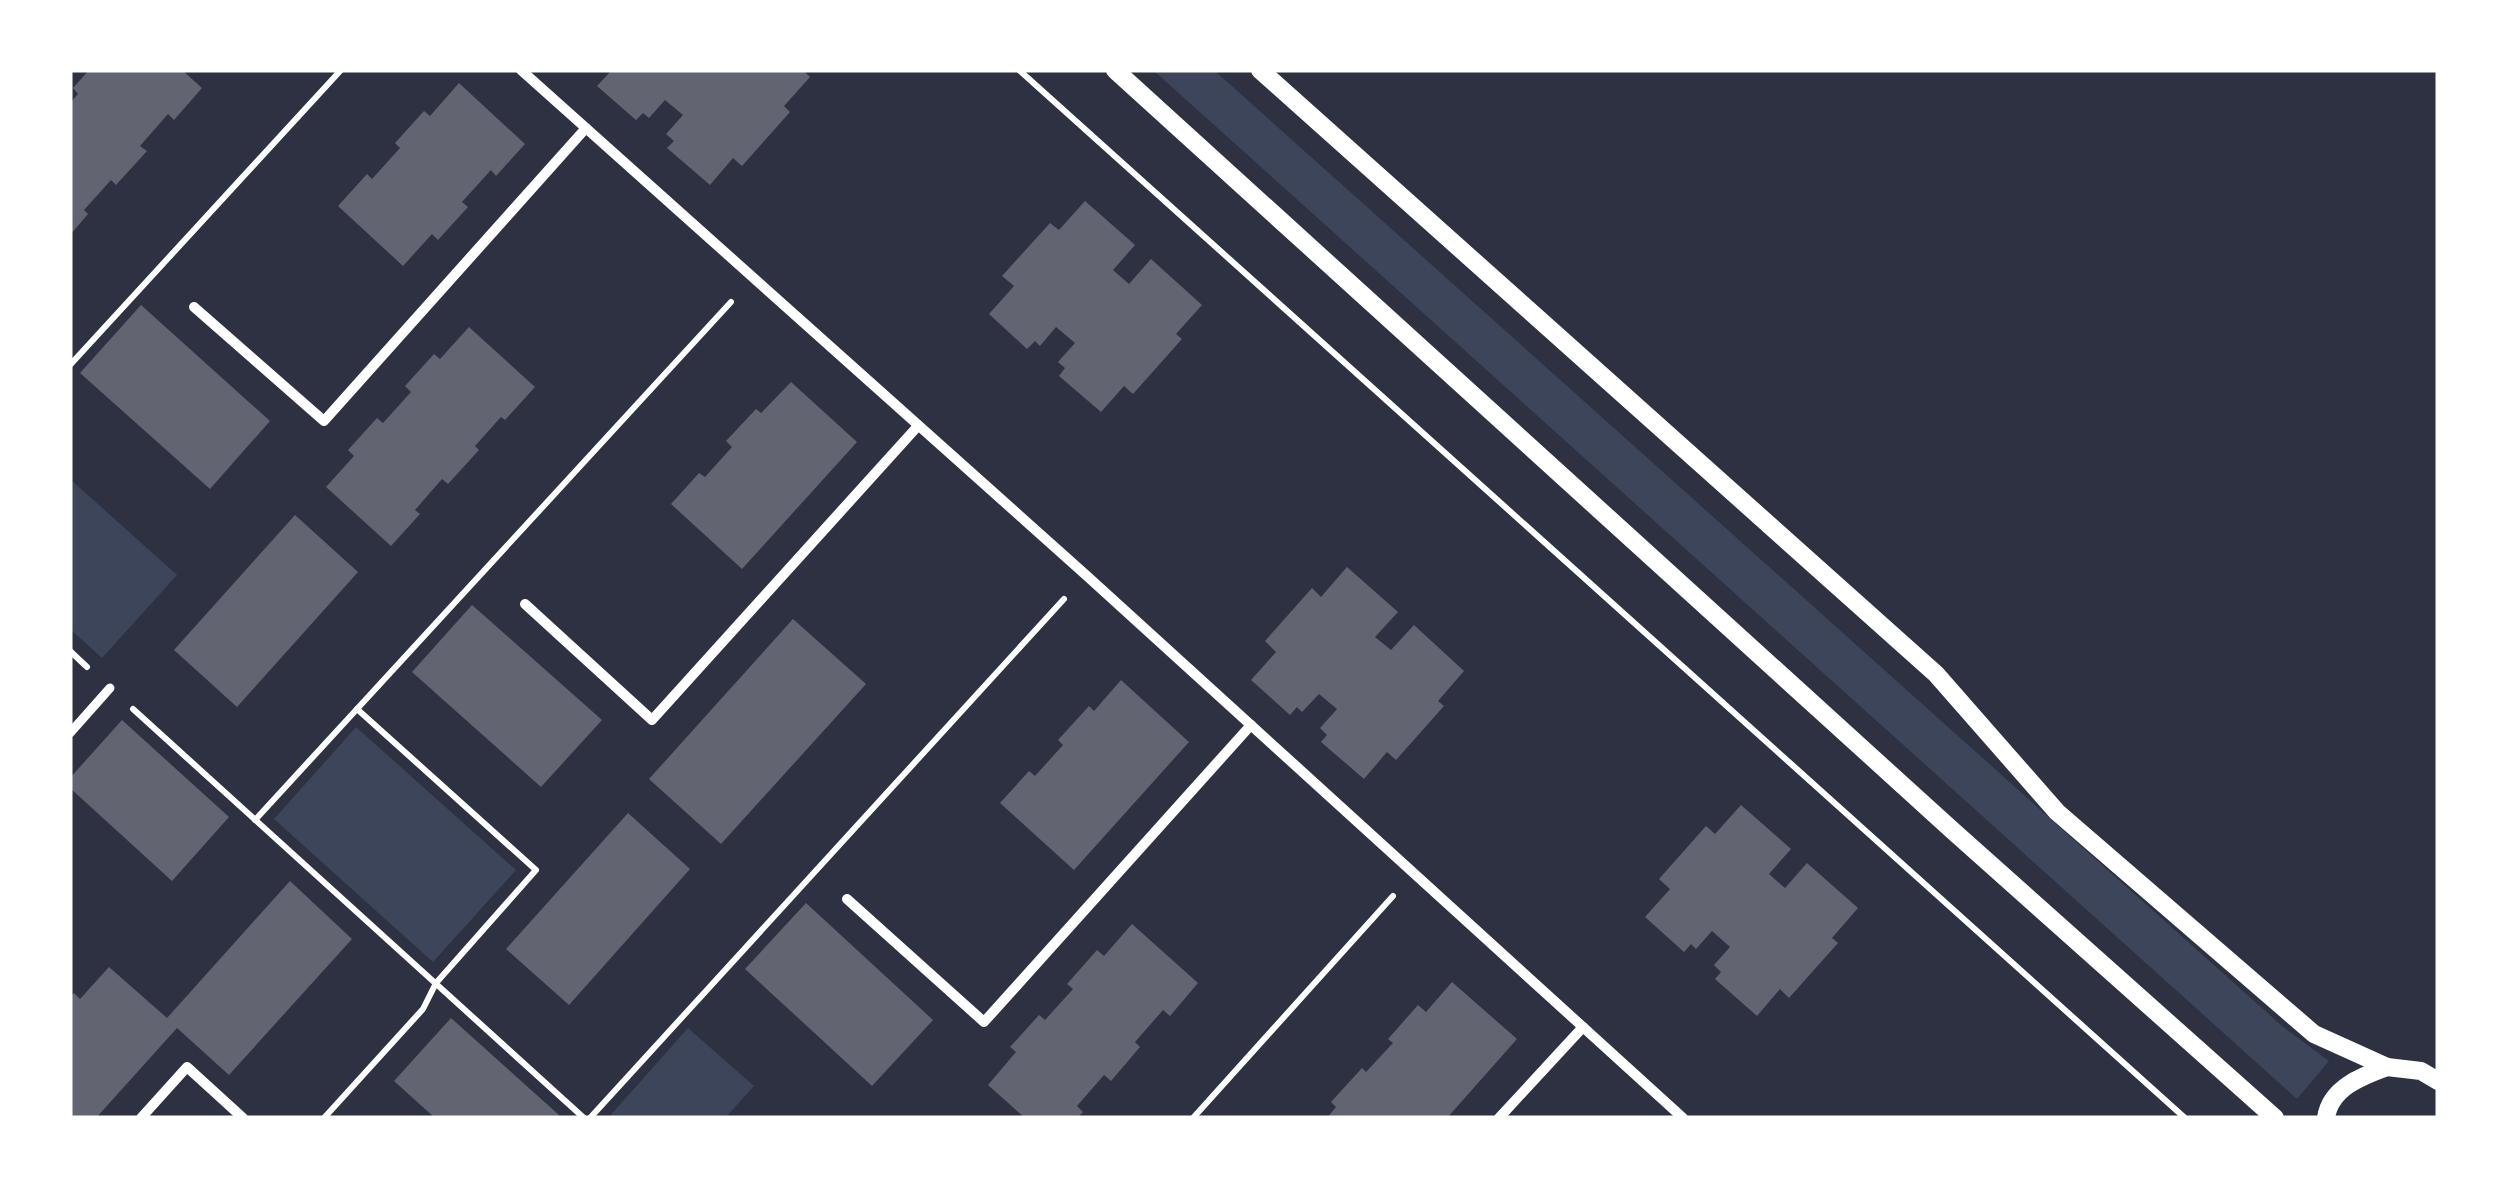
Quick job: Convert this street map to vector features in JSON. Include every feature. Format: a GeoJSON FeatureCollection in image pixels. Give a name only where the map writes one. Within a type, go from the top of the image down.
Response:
{"type":"FeatureCollection","features":[{"type":"Feature","properties":{"kind":"street"},"geometry":{"type":"LineString","coordinates":[[521,70],[1683,1118]]}},
{"type":"Feature","properties":{"kind":"street"},"geometry":{"type":"LineString","coordinates":[[1115,70],[2275,1118]]}},
{"type":"Feature","properties":{"kind":"street"},"geometry":{"type":"LineString","coordinates":[[1260,70],[1936,674],[2058,812],[2314,1034],[2388,1067],[2421,1070],[2438,1080]]}},
{"type":"Feature","properties":{"kind":"street"},"geometry":{"type":"LineString","coordinates":[[194,307],[324,421],[586,128]]}},
{"type":"Feature","properties":{"kind":"street"},"geometry":{"type":"LineString","coordinates":[[525,604],[652,720],[917,427]]}},
{"type":"Feature","properties":{"kind":"street"},"geometry":{"type":"LineString","coordinates":[[70,733],[110,688]]}},
{"type":"Feature","properties":{"kind":"street"},"geometry":{"type":"LineString","coordinates":[[847,899],[984,1022],[1251,725]]}},
{"type":"Feature","properties":{"kind":"street"},"geometry":{"type":"LineString","coordinates":[[1499,1118],[1583,1027]]}},
{"type":"Feature","properties":{"kind":"street"},"geometry":{"type":"LineString","coordinates":[[2326,1118],[2328,1107],[2353,1080],[2388,1067]]}},
{"type":"Feature","properties":{"kind":"street"},"geometry":{"type":"LineString","coordinates":[[141,1118],[187,1068],[243,1118]]}},
{"type":"Feature","properties":{"kind":"path"},"geometry":{"type":"LineString","coordinates":[[70,365],[341,70]]}},
{"type":"Feature","properties":{"kind":"path"},"geometry":{"type":"LineString","coordinates":[[1019,70],[2185,1118]]}},
{"type":"Feature","properties":{"kind":"path"},"geometry":{"type":"LineString","coordinates":[[255,820],[753,279]]}},
{"type":"Feature","properties":{"kind":"path"},"geometry":{"type":"LineString","coordinates":[[70,652],[587,1118],[1086,576]]}},
{"type":"Feature","properties":{"kind":"path"},"geometry":{"type":"LineString","coordinates":[[324,1118],[424,1009],[436,983],[536,870],[357,710]]}},
{"type":"Feature","properties":{"kind":"path"},"geometry":{"type":"LineString","coordinates":[[1193,1118],[1414,872]]}},
{"type":"Feature","properties":{"kind":"shaded area"},"geometry":{"type":"Polygon","coordinates":[[[1153,70],[1214,70],[2282,1026],[2329,1061],[2297,1099],[1153,70]]]}},
{"type":"Feature","properties":{"kind":"shaded area"},"geometry":{"type":"Polygon","coordinates":[[[70,479],[177,575],[102,658],[70,629],[70,479]]]}},
{"type":"Feature","properties":{"kind":"shaded area"},"geometry":{"type":"Polygon","coordinates":[[[356,727],[516,870],[433,962],[274,819],[356,727]]]}},
{"type":"Feature","properties":{"kind":"shaded area"},"geometry":{"type":"Polygon","coordinates":[[[688,1028],[754,1086],[725,1118],[608,1118],[688,1028]]]}},
{"type":"Feature","properties":{"kind":"building"},"geometry":{"type":"Polygon","coordinates":[[[89,70],[182,70],[202,88],[174,120],[168,114],[140,146],[147,151],[116,185],[111,180],[84,210],[88,214],[70,235],[70,103],[78,94],[73,88],[89,70]]]}},
{"type":"Feature","properties":{"kind":"building"},"geometry":{"type":"Polygon","coordinates":[[[612,70],[803,70],[810,77],[784,106],[790,112],[742,166],[733,158],[710,185],[667,148],[674,141],[666,134],[683,115],[665,100],[649,118],[643,113],[636,120],[597,86],[612,70]]]}},
{"type":"Feature","properties":{"kind":"building"},"geometry":{"type":"Polygon","coordinates":[[[459,83],[525,144],[496,176],[491,170],[462,202],[468,207],[438,240],[432,234],[403,266],[338,206],[367,174],[372,179],[400,148],[395,143],[424,111],[430,116],[459,83]]]}},
{"type":"Feature","properties":{"kind":"building"},"geometry":{"type":"Polygon","coordinates":[[[1085,201],[1135,245],[1113,270],[1129,284],[1151,259],[1202,305],[1176,334],[1182,339],[1133,394],[1124,386],[1101,412],[1059,376],[1065,368],[1058,362],[1075,343],[1056,327],[1040,346],[1035,341],[1027,349],[989,314],[1014,286],[1002,276],[1050,223],[1059,230],[1085,201]]]}},
{"type":"Feature","properties":{"kind":"building"},"geometry":{"type":"Polygon","coordinates":[[[141,305],[270,421],[210,489],[80,373],[141,305]]]}},
{"type":"Feature","properties":{"kind":"building"},"geometry":{"type":"Polygon","coordinates":[[[469,327],[535,387],[505,420],[501,417],[475,446],[479,450],[448,484],[442,479],[415,510],[420,514],[391,546],[326,487],[354,456],[348,450],[377,418],[383,423],[411,392],[405,386],[434,354],[440,359],[469,327]]]}},
{"type":"Feature","properties":{"kind":"building"},"geometry":{"type":"Polygon","coordinates":[[[791,382],[857,442],[742,569],[671,504],[699,473],[705,477],[732,447],[726,441],[756,409],[761,413],[791,382]]]}},
{"type":"Feature","properties":{"kind":"building"},"geometry":{"type":"Polygon","coordinates":[[[295,515],[358,572],[237,707],[174,650],[295,515]]]}},
{"type":"Feature","properties":{"kind":"building"},"geometry":{"type":"Polygon","coordinates":[[[1347,567],[1398,612],[1375,637],[1391,650],[1414,625],[1464,671],[1438,701],[1444,706],[1396,760],[1387,752],[1364,779],[1321,742],[1327,735],[1320,728],[1337,709],[1319,694],[1302,712],[1297,707],[1290,715],[1251,680],[1276,652],[1265,641],[1312,588],[1321,597],[1347,567]]]}},
{"type":"Feature","properties":{"kind":"building"},"geometry":{"type":"Polygon","coordinates":[[[472,605],[602,720],[541,787],[412,672],[472,605]]]}},
{"type":"Feature","properties":{"kind":"building"},"geometry":{"type":"Polygon","coordinates":[[[793,619],[866,684],[721,844],[649,779],[793,619]]]}},
{"type":"Feature","properties":{"kind":"building"},"geometry":{"type":"Polygon","coordinates":[[[1121,680],[1189,742],[1074,870],[1000,803],[1029,771],[1035,776],[1063,745],[1058,740],[1089,706],[1094,711],[1121,680]]]}},
{"type":"Feature","properties":{"kind":"building"},"geometry":{"type":"Polygon","coordinates":[[[122,720],[229,817],[172,881],[70,788],[70,778],[122,720]]]}},
{"type":"Feature","properties":{"kind":"building"},"geometry":{"type":"Polygon","coordinates":[[[1741,805],[1791,849],[1769,874],[1785,888],[1807,863],[1858,908],[1832,938],[1838,943],[1789,998],[1780,989],[1757,1016],[1715,979],[1721,972],[1714,965],[1730,947],[1712,931],[1696,949],[1691,944],[1684,952],[1645,917],[1670,889],[1659,879],[1706,826],[1715,834],[1741,805]]]}},
{"type":"Feature","properties":{"kind":"building"},"geometry":{"type":"Polygon","coordinates":[[[628,813],[690,869],[569,1005],[506,949],[628,813]]]}},
{"type":"Feature","properties":{"kind":"building"},"geometry":{"type":"Polygon","coordinates":[[[290,881],[352,939],[229,1075],[177,1028],[96,1118],[70,1118],[70,997],[74,993],[80,999],[109,967],[167,1018],[290,881]]]}},
{"type":"Feature","properties":{"kind":"building"},"geometry":{"type":"Polygon","coordinates":[[[806,903],[933,1020],[872,1086],[745,969],[806,903]]]}},
{"type":"Feature","properties":{"kind":"building"},"geometry":{"type":"Polygon","coordinates":[[[1132,924],[1198,983],[1170,1016],[1163,1010],[1135,1042],[1140,1047],[1111,1081],[1104,1075],[1077,1106],[1083,1112],[1077,1118],[1025,1118],[988,1085],[1016,1052],[1010,1047],[1039,1015],[1045,1020],[1073,989],[1067,984],[1097,950],[1104,956],[1132,924]]]}},
{"type":"Feature","properties":{"kind":"building"},"geometry":{"type":"Polygon","coordinates":[[[1452,982],[1517,1039],[1447,1118],[1327,1118],[1336,1107],[1331,1102],[1362,1068],[1366,1072],[1393,1043],[1388,1039],[1418,1005],[1426,1012],[1452,982]]]}},
{"type":"Feature","properties":{"kind":"building"},"geometry":{"type":"Polygon","coordinates":[[[451,1018],[559,1115],[435,1118],[394,1081],[451,1018]]]}}]}
